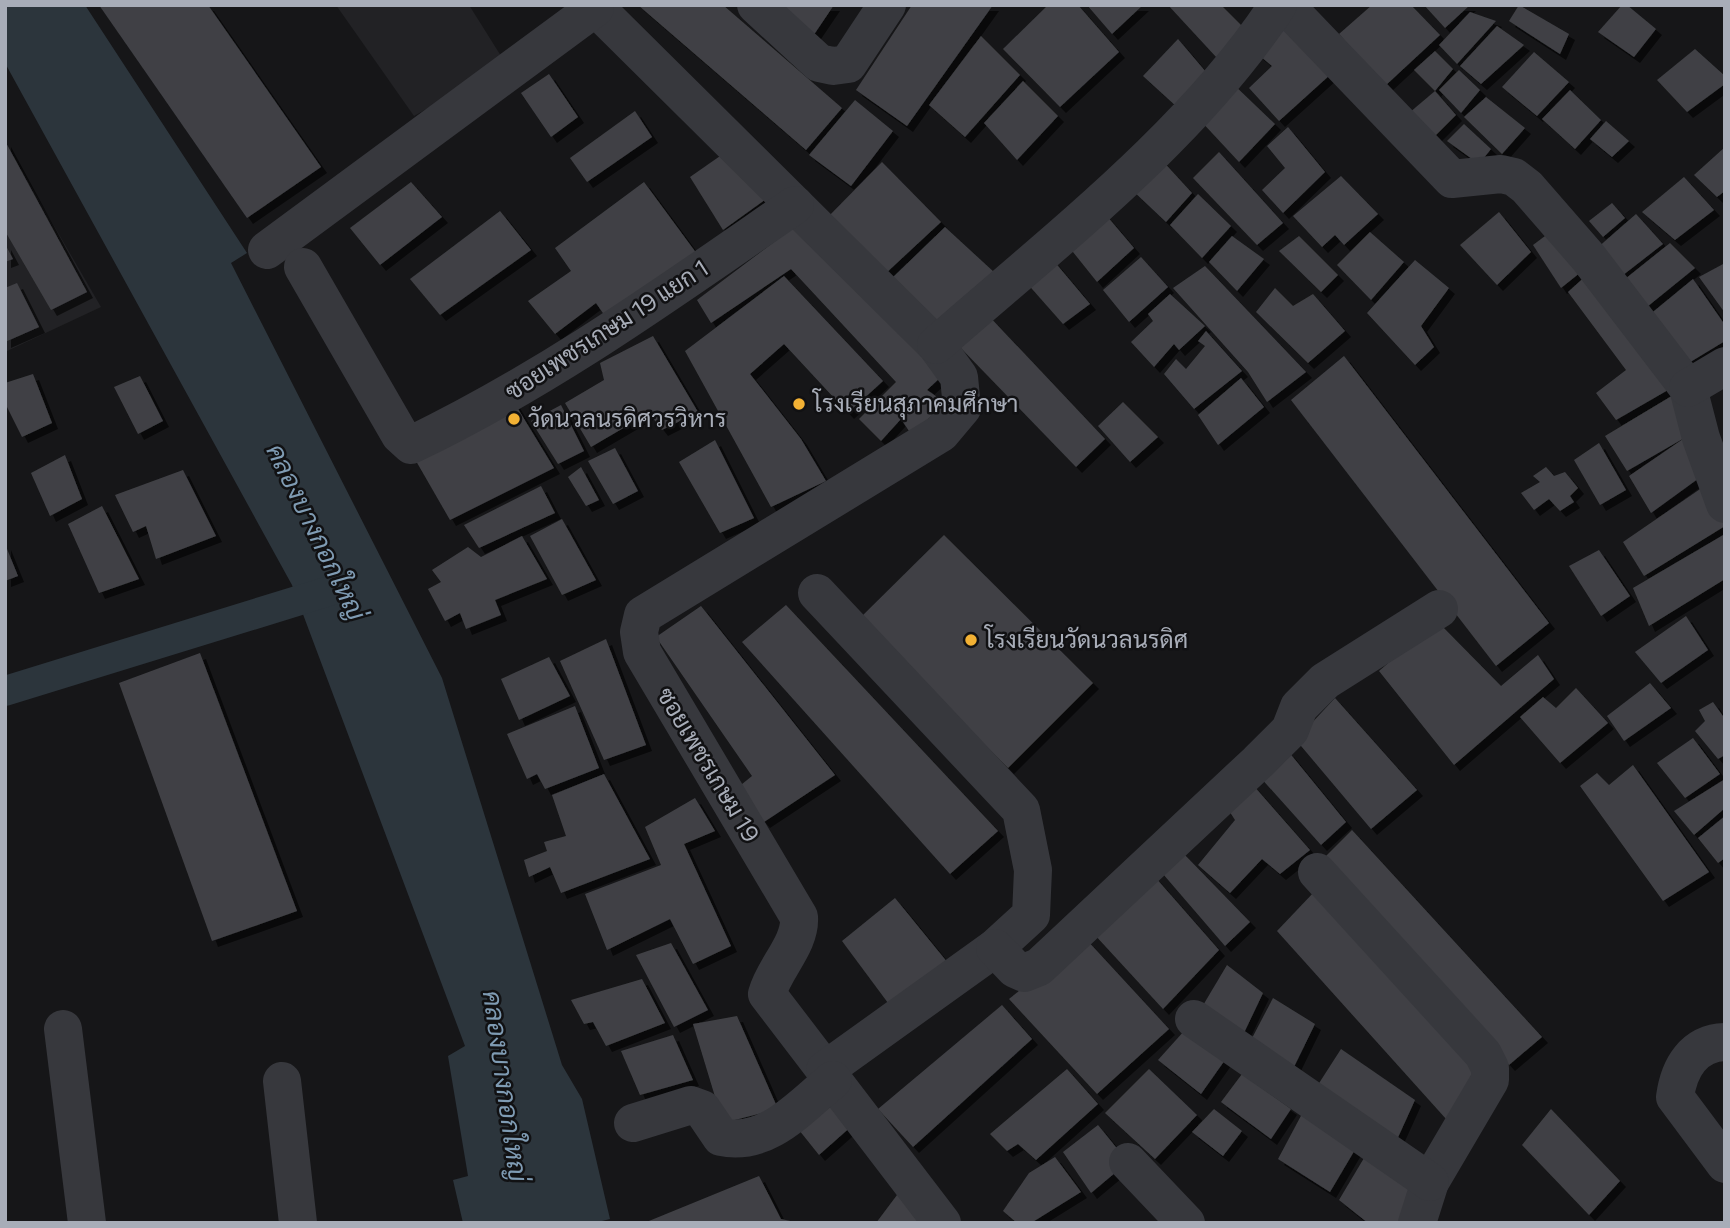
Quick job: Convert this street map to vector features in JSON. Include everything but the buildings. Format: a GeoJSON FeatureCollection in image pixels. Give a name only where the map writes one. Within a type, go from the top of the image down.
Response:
{"type":"FeatureCollection","features":[{"type":"Feature","properties":{"kind":"street"},"geometry":{"type":"LineString","coordinates":[[756,5],[820,63],[832,66],[848,64],[887,5]]}},
{"type":"Feature","properties":{"kind":"street"},"geometry":{"type":"LineString","coordinates":[[267,250],[594,7],[936,345],[1117,186],[1208,95],[1278,5]]}},
{"type":"Feature","properties":{"kind":"street"},"geometry":{"type":"LineString","coordinates":[[1285,5],[1452,179],[1501,174],[1514,177],[1527,187],[1588,257],[1688,388],[1725,504]]}},
{"type":"Feature","properties":{"kind":"street","name":"ซอยเพชรเกษม 19 แยก 1"},"geometry":{"type":"LineString","coordinates":[[303,267],[400,435],[411,445],[463,421],[582,352],[795,205]]}},
{"type":"Feature","properties":{"kind":"street","name":"ซอยเพชรเกษม 19"},"geometry":{"type":"LineString","coordinates":[[936,345],[959,377],[962,408],[941,433],[643,615],[639,632],[642,652],[799,916],[800,929],[771,980],[767,995],[942,1223]]}},
{"type":"Feature","properties":{"kind":"street"},"geometry":{"type":"LineString","coordinates":[[1688,388],[1725,366]]}},
{"type":"Feature","properties":{"kind":"street"},"geometry":{"type":"LineString","coordinates":[[633,1123],[691,1105],[702,1109],[721,1137],[738,1141],[752,1139],[779,1125],[829,1075],[995,948],[1031,915],[1033,870],[1021,810],[817,593]]}},
{"type":"Feature","properties":{"kind":"street"},"geometry":{"type":"LineString","coordinates":[[995,948],[1014,969],[1024,973],[1039,967],[1266,754],[1290,730],[1298,707],[1325,681],[1439,608]]}},
{"type":"Feature","properties":{"kind":"street"},"geometry":{"type":"LineString","coordinates":[[1317,872],[1483,1054],[1490,1068],[1490,1080],[1430,1182],[1417,1223]]}},
{"type":"Feature","properties":{"kind":"street"},"geometry":{"type":"LineString","coordinates":[[1194,1019],[1430,1182]]}},
{"type":"Feature","properties":{"kind":"street"},"geometry":{"type":"LineString","coordinates":[[63,1029],[86,1193],[87,1223]]}},
{"type":"Feature","properties":{"kind":"street"},"geometry":{"type":"LineString","coordinates":[[1722,1153],[1675,1097],[1678,1078],[1685,1064],[1702,1046],[1725,1042]]}},
{"type":"Feature","properties":{"kind":"street"},"geometry":{"type":"LineString","coordinates":[[282,1081],[298,1223]]}},
{"type":"Feature","properties":{"kind":"street"},"geometry":{"type":"LineString","coordinates":[[1128,1162],[1186,1223]]}},
{"type":"Feature","properties":{"kind":"shaded area"},"geometry":{"type":"Polygon","coordinates":[[[336,5],[469,5],[506,64],[414,116],[336,5]]]}},
{"type":"Feature","properties":{"kind":"shaded area"},"geometry":{"type":"Polygon","coordinates":[[[5,141],[101,307],[5,352],[5,141]]]}},
{"type":"Feature","properties":{"kind":"water","name":"คลองบางกอกใหญ่"},"geometry":{"type":"Polygon","coordinates":[[[5,5],[85,5],[247,253],[231,263],[442,678],[562,1065],[582,1099],[610,1219],[594,1223],[463,1223],[453,1180],[468,1176],[448,1056],[465,1046],[292,585],[5,63],[5,5]]]}},
{"type":"Feature","properties":{"kind":"waterway","name":"คลองบางกอกใหญ่"},"geometry":{"type":"LineString","coordinates":[[5,691],[336,589]]}},
{"type":"Feature","properties":{"kind":"place","name":"โรงเรียนสุภาคมศึกษา"},"geometry":{"type":"Point","coordinates":[799,404]}},
{"type":"Feature","properties":{"kind":"place","name":"วัดนวลนรดิศวรวิหาร"},"geometry":{"type":"Point","coordinates":[514,419]}},
{"type":"Feature","properties":{"kind":"place","name":"โรงเรียนวัดนวลนรดิศ"},"geometry":{"type":"Point","coordinates":[971,640]}}]}
